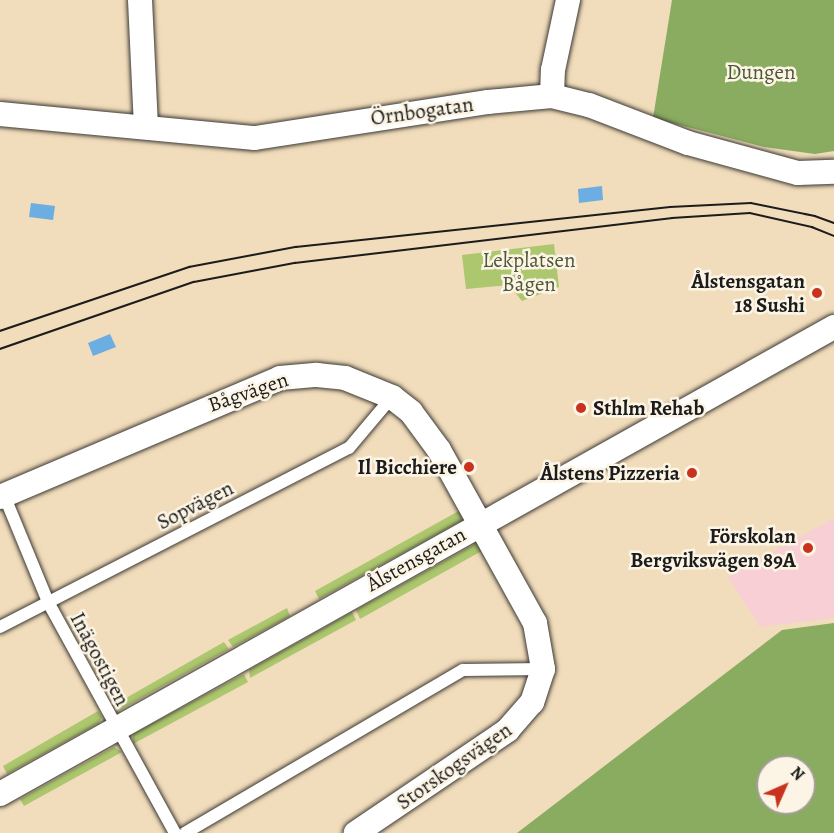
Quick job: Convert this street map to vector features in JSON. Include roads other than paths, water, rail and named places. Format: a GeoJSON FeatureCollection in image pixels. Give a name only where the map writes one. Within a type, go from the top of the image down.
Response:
{"type":"FeatureCollection","features":[{"type":"Feature","properties":{"kind":"street"},"geometry":{"type":"LineString","coordinates":[[140,0],[146,125]]}},
{"type":"Feature","properties":{"kind":"street"},"geometry":{"type":"LineString","coordinates":[[552,96],[553,70],[567,0]]}},
{"type":"Feature","properties":{"kind":"street","name":"Örnbogatan"},"geometry":{"type":"LineString","coordinates":[[0,114],[146,125],[255,138],[488,102],[552,96],[589,105],[688,143],[798,173],[834,172]]}},
{"type":"Feature","properties":{"kind":"street","name":"Ålstensgatan"},"geometry":{"type":"LineString","coordinates":[[0,794],[481,522],[834,327]]}},
{"type":"Feature","properties":{"kind":"street","name":"Bågvägen"},"geometry":{"type":"LineString","coordinates":[[2,496],[280,378],[317,375],[345,378],[392,397],[425,428],[481,522]]}},
{"type":"Feature","properties":{"kind":"street","name":"Storskogsvägen"},"geometry":{"type":"LineString","coordinates":[[356,833],[508,730],[532,702],[543,669],[535,623],[481,522]]}},
{"type":"Feature","properties":{"kind":"lane","name":"Sopvägen"},"geometry":{"type":"LineString","coordinates":[[0,627],[349,448],[392,397]]}},
{"type":"Feature","properties":{"kind":"lane","name":"Inägostigen"},"geometry":{"type":"LineString","coordinates":[[2,496],[48,602],[115,729],[175,833]]}},
{"type":"Feature","properties":{"kind":"lane"},"geometry":{"type":"LineString","coordinates":[[185,833],[463,670],[543,669]]}},
{"type":"Feature","properties":{"kind":"water"},"geometry":{"type":"Polygon","coordinates":[[[602,186],[603,200],[579,203],[578,189],[602,186]]]}},
{"type":"Feature","properties":{"kind":"water"},"geometry":{"type":"Polygon","coordinates":[[[31,203],[55,206],[53,220],[29,217],[31,203]]]}},
{"type":"Feature","properties":{"kind":"water"},"geometry":{"type":"Polygon","coordinates":[[[110,334],[116,347],[93,356],[88,343],[110,334]]]}},
{"type":"Feature","properties":{"kind":"tram line"},"geometry":{"type":"LineString","coordinates":[[0,331],[189,267],[296,247],[670,207],[751,203],[815,216],[834,223]]}},
{"type":"Feature","properties":{"kind":"tram line"},"geometry":{"type":"LineString","coordinates":[[0,349],[194,282],[295,263],[672,218],[750,213],[812,227],[834,236]]}},
{"type":"Feature","properties":{"kind":"place","name":"Ålstensgatan 18 Sushi"},"geometry":{"type":"Point","coordinates":[817,293]}},
{"type":"Feature","properties":{"kind":"place","name":"Sthlm Rehab"},"geometry":{"type":"Point","coordinates":[581,408]}},
{"type":"Feature","properties":{"kind":"place","name":"Il Bicchiere"},"geometry":{"type":"Point","coordinates":[469,467]}},
{"type":"Feature","properties":{"kind":"place","name":"Ålstens Pizzeria"},"geometry":{"type":"Point","coordinates":[692,473]}},
{"type":"Feature","properties":{"kind":"place","name":"Förskolan Bergviksvägen 89A"},"geometry":{"type":"Point","coordinates":[808,548]}},
{"type":"Feature","properties":{"kind":"park label","name":"Dungen"},"geometry":{"type":"Point","coordinates":[761,72]}},
{"type":"Feature","properties":{"kind":"park label","name":"Lekplatsen Bågen"},"geometry":{"type":"Point","coordinates":[529,272]}}]}
